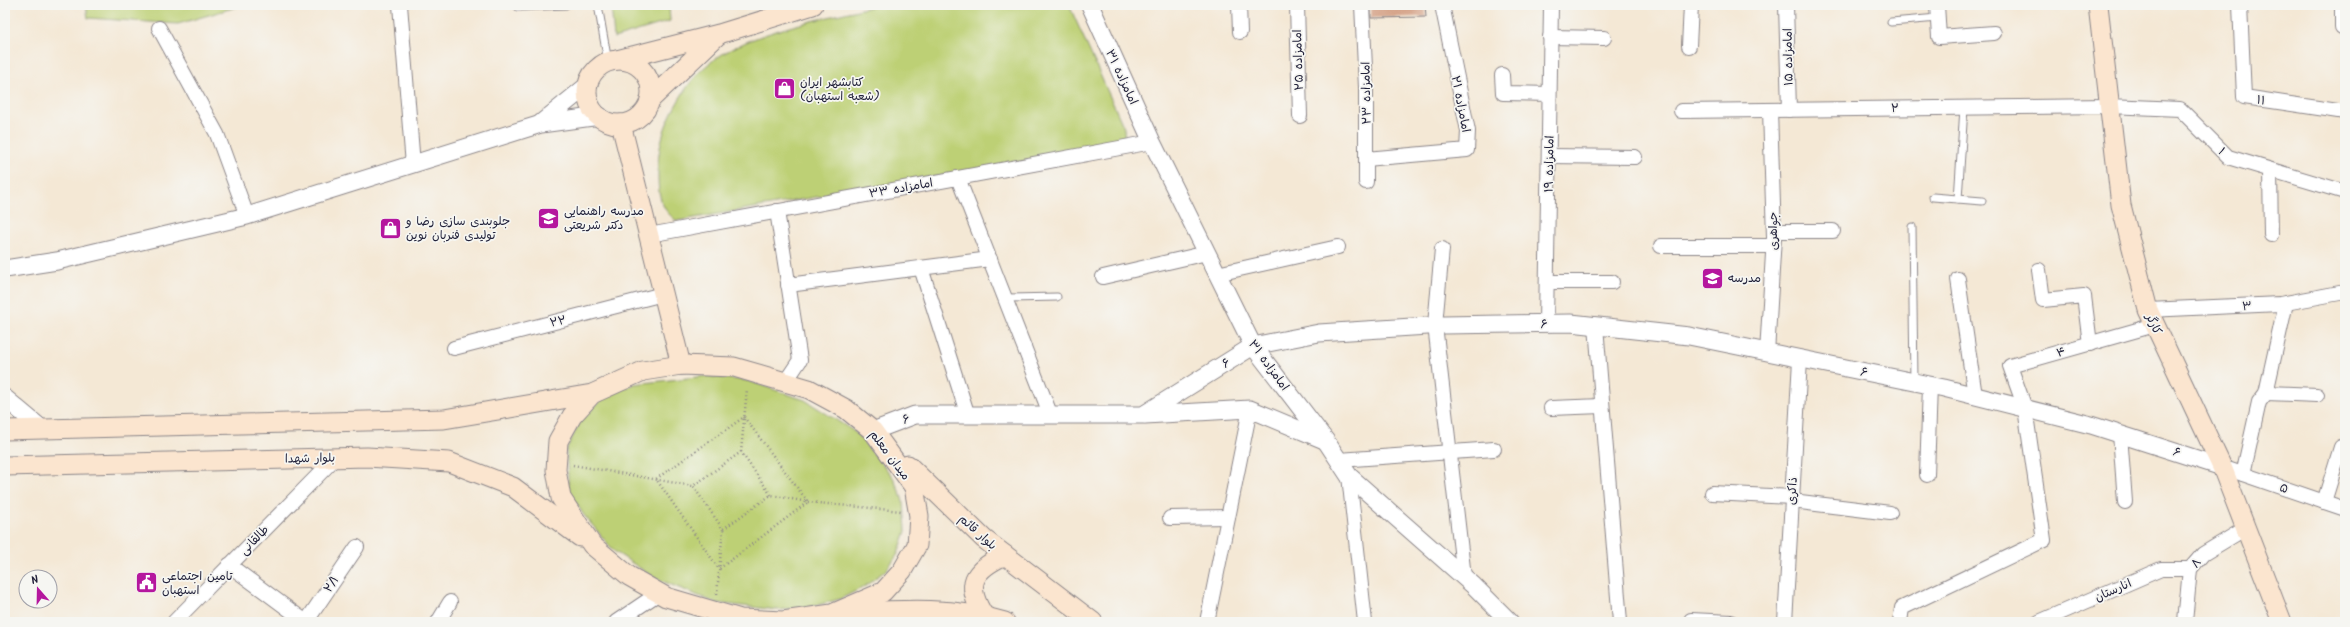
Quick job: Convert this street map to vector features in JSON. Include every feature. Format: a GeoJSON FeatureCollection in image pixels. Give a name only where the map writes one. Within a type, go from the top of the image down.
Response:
{"type":"FeatureCollection","features":[{"type":"Feature","properties":{"kind":"main road"},"geometry":{"type":"LineString","coordinates":[[719,34],[650,100],[640,116],[622,124],[612,123],[600,116],[590,104],[588,94],[592,75],[612,61],[719,34],[813,5]]}},
{"type":"Feature","properties":{"kind":"main road","name":"کارگر"},"geometry":{"type":"LineString","coordinates":[[2098,5],[2121,205],[2151,318],[2222,467],[2282,622]]}},
{"type":"Feature","properties":{"kind":"main road"},"geometry":{"type":"LineString","coordinates":[[612,61],[636,65],[644,72],[649,80],[650,100]]}},
{"type":"Feature","properties":{"kind":"main road"},"geometry":{"type":"LineString","coordinates":[[622,124],[681,365]]}},
{"type":"Feature","properties":{"kind":"main road","name":"میدان معلم"},"geometry":{"type":"LineString","coordinates":[[681,365],[734,367],[786,381],[809,389],[846,409],[873,431],[914,487],[918,510],[917,545],[902,571],[883,592],[832,614],[783,621],[742,620],[660,594],[629,576],[592,545],[561,498],[556,462],[558,441],[572,416],[592,394],[643,371],[681,365]]}},
{"type":"Feature","properties":{"kind":"main road"},"geometry":{"type":"LineString","coordinates":[[5,430],[444,419],[592,394]]}},
{"type":"Feature","properties":{"kind":"main road","name":"بلوار قائم"},"geometry":{"type":"LineString","coordinates":[[873,431],[984,539],[1093,622]]}},
{"type":"Feature","properties":{"kind":"main road","name":"بلوار شهدا"},"geometry":{"type":"LineString","coordinates":[[5,466],[367,457],[449,462],[513,487],[592,545]]}},
{"type":"Feature","properties":{"kind":"main road"},"geometry":{"type":"LineString","coordinates":[[984,616],[975,601],[972,587],[976,576],[984,566],[1005,555]]}},
{"type":"Feature","properties":{"kind":"main road"},"geometry":{"type":"LineString","coordinates":[[832,614],[914,609],[984,616],[1005,622]]}},
{"type":"Feature","properties":{"kind":"street"},"geometry":{"type":"LineString","coordinates":[[400,5],[413,165]]}},
{"type":"Feature","properties":{"kind":"street","name":"امامزاده ۳۱"},"geometry":{"type":"LineString","coordinates":[[1090,5],[1152,142],[1253,346],[1326,441],[1349,476],[1464,577],[1510,622]]}},
{"type":"Feature","properties":{"kind":"street"},"geometry":{"type":"LineString","coordinates":[[1239,5],[1240,32]]}},
{"type":"Feature","properties":{"kind":"street","name":"امامزاده ۲۵"},"geometry":{"type":"LineString","coordinates":[[1297,5],[1300,116]]}},
{"type":"Feature","properties":{"kind":"street","name":"امامزاده ۲۳"},"geometry":{"type":"LineString","coordinates":[[1362,5],[1366,88],[1366,182]]}},
{"type":"Feature","properties":{"kind":"street","name":"امامزاده ۲۱"},"geometry":{"type":"LineString","coordinates":[[1366,159],[1467,150],[1468,130],[1442,5]]}},
{"type":"Feature","properties":{"kind":"street","name":"امامزاده ۱۹"},"geometry":{"type":"LineString","coordinates":[[1546,324],[1551,5]]}},
{"type":"Feature","properties":{"kind":"street"},"geometry":{"type":"LineString","coordinates":[[1689,46],[1691,5]]}},
{"type":"Feature","properties":{"kind":"street","name":"امامزاده ۱۵"},"geometry":{"type":"LineString","coordinates":[[1786,5],[1789,110]]}},
{"type":"Feature","properties":{"kind":"street","name":"۱۱"},"geometry":{"type":"LineString","coordinates":[[2240,5],[2244,97],[2345,112]]}},
{"type":"Feature","properties":{"kind":"street"},"geometry":{"type":"LineString","coordinates":[[2342,5],[2342,27]]}},
{"type":"Feature","properties":{"kind":"street"},"geometry":{"type":"LineString","coordinates":[[1938,11],[1939,36],[1994,34]]}},
{"type":"Feature","properties":{"kind":"street"},"geometry":{"type":"LineString","coordinates":[[160,28],[217,134],[247,216]]}},
{"type":"Feature","properties":{"kind":"street"},"geometry":{"type":"LineString","coordinates":[[1550,37],[1604,38]]}},
{"type":"Feature","properties":{"kind":"street"},"geometry":{"type":"LineString","coordinates":[[1502,75],[1503,93],[1550,94]]}},
{"type":"Feature","properties":{"kind":"street"},"geometry":{"type":"LineString","coordinates":[[541,124],[589,84]]}},
{"type":"Feature","properties":{"kind":"street","name":"۲"},"geometry":{"type":"LineString","coordinates":[[1681,111],[2109,106]]}},
{"type":"Feature","properties":{"kind":"street","name":"۱"},"geometry":{"type":"LineString","coordinates":[[2109,106],[2180,109],[2228,157],[2345,192]]}},
{"type":"Feature","properties":{"kind":"street","name":"جواهری"},"geometry":{"type":"LineString","coordinates":[[1768,353],[1774,231],[1770,110]]}},
{"type":"Feature","properties":{"kind":"street"},"geometry":{"type":"LineString","coordinates":[[5,269],[57,261],[247,216],[541,124],[600,116]]}},
{"type":"Feature","properties":{"kind":"street","name":"امامزاده ۳۳"},"geometry":{"type":"LineString","coordinates":[[649,235],[1152,142]]}},
{"type":"Feature","properties":{"kind":"street"},"geometry":{"type":"LineString","coordinates":[[1549,156],[1636,157]]}},
{"type":"Feature","properties":{"kind":"street"},"geometry":{"type":"LineString","coordinates":[[2270,170],[2271,235]]}},
{"type":"Feature","properties":{"kind":"street"},"geometry":{"type":"LineString","coordinates":[[958,178],[1051,416]]}},
{"type":"Feature","properties":{"kind":"street"},"geometry":{"type":"LineString","coordinates":[[777,211],[800,360],[786,381]]}},
{"type":"Feature","properties":{"kind":"street"},"geometry":{"type":"LineString","coordinates":[[1774,231],[1833,231]]}},
{"type":"Feature","properties":{"kind":"street"},"geometry":{"type":"LineString","coordinates":[[1661,246],[1773,246]]}},
{"type":"Feature","properties":{"kind":"street"},"geometry":{"type":"LineString","coordinates":[[1217,274],[1338,247]]}},
{"type":"Feature","properties":{"kind":"street"},"geometry":{"type":"LineString","coordinates":[[1442,249],[1435,326],[1464,577]]}},
{"type":"Feature","properties":{"kind":"street"},"geometry":{"type":"LineString","coordinates":[[1103,277],[1207,253]]}},
{"type":"Feature","properties":{"kind":"street"},"geometry":{"type":"LineString","coordinates":[[788,285],[990,259]]}},
{"type":"Feature","properties":{"kind":"street"},"geometry":{"type":"LineString","coordinates":[[922,268],[968,416]]}},
{"type":"Feature","properties":{"kind":"street"},"geometry":{"type":"LineString","coordinates":[[2039,270],[2043,300],[2084,296],[2090,344]]}},
{"type":"Feature","properties":{"kind":"street"},"geometry":{"type":"LineString","coordinates":[[1958,279],[1975,396]]}},
{"type":"Feature","properties":{"kind":"street"},"geometry":{"type":"LineString","coordinates":[[1547,282],[1612,282]]}},
{"type":"Feature","properties":{"kind":"street","name":"۳"},"geometry":{"type":"LineString","coordinates":[[2151,318],[2286,303],[2345,292]]}},
{"type":"Feature","properties":{"kind":"street","name":"۲۲"},"geometry":{"type":"LineString","coordinates":[[454,348],[663,294]]}},
{"type":"Feature","properties":{"kind":"street"},"geometry":{"type":"LineString","coordinates":[[2243,474],[2259,402],[2266,393],[2286,303]]}},
{"type":"Feature","properties":{"kind":"street","name":"۴"},"geometry":{"type":"LineString","coordinates":[[2025,408],[2010,366],[2090,344],[2151,318]]}},
{"type":"Feature","properties":{"kind":"street","name":"۶"},"geometry":{"type":"LineString","coordinates":[[873,431],[915,415],[1143,415],[1253,346],[1319,333],[1435,326],[1571,323],[1689,336],[1800,360],[1930,385],[2025,408],[2120,434],[2222,467]]}},
{"type":"Feature","properties":{"kind":"street"},"geometry":{"type":"LineString","coordinates":[[1596,326],[1620,622]]}},
{"type":"Feature","properties":{"kind":"street","name":"ذاکری"},"geometry":{"type":"LineString","coordinates":[[1789,621],[1792,499],[1800,360]]}},
{"type":"Feature","properties":{"kind":"street"},"geometry":{"type":"LineString","coordinates":[[1927,475],[1930,385]]}},
{"type":"Feature","properties":{"kind":"street"},"geometry":{"type":"LineString","coordinates":[[2266,393],[2317,395]]}},
{"type":"Feature","properties":{"kind":"street"},"geometry":{"type":"LineString","coordinates":[[5,398],[42,429]]}},
{"type":"Feature","properties":{"kind":"street"},"geometry":{"type":"LineString","coordinates":[[1551,408],[1602,406]]}},
{"type":"Feature","properties":{"kind":"street"},"geometry":{"type":"LineString","coordinates":[[1900,622],[1902,608],[2044,540],[2025,408]]}},
{"type":"Feature","properties":{"kind":"street"},"geometry":{"type":"LineString","coordinates":[[1143,415],[1250,409],[1326,441]]}},
{"type":"Feature","properties":{"kind":"street"},"geometry":{"type":"LineString","coordinates":[[1207,622],[1250,409]]}},
{"type":"Feature","properties":{"kind":"street"},"geometry":{"type":"LineString","coordinates":[[2120,434],[2125,502]]}},
{"type":"Feature","properties":{"kind":"street"},"geometry":{"type":"LineString","coordinates":[[2324,502],[2341,447]]}},
{"type":"Feature","properties":{"kind":"street"},"geometry":{"type":"LineString","coordinates":[[1338,460],[1494,449]]}},
{"type":"Feature","properties":{"kind":"street","name":"طالقانی"},"geometry":{"type":"LineString","coordinates":[[174,622],[334,458]]}},
{"type":"Feature","properties":{"kind":"street","name":"۵"},"geometry":{"type":"LineString","coordinates":[[2222,467],[2345,509]]}},
{"type":"Feature","properties":{"kind":"street"},"geometry":{"type":"LineString","coordinates":[[1349,476],[1365,622]]}},
{"type":"Feature","properties":{"kind":"street"},"geometry":{"type":"LineString","coordinates":[[1712,493],[1792,499],[1890,513]]}},
{"type":"Feature","properties":{"kind":"street"},"geometry":{"type":"LineString","coordinates":[[1170,518],[1228,517]]}},
{"type":"Feature","properties":{"kind":"street","name":"۸"},"geometry":{"type":"LineString","coordinates":[[2185,622],[2190,569],[2203,554],[2246,528]]}},
{"type":"Feature","properties":{"kind":"street","name":"۲/۱"},"geometry":{"type":"LineString","coordinates":[[306,622],[357,547]]}},
{"type":"Feature","properties":{"kind":"street"},"geometry":{"type":"LineString","coordinates":[[229,565],[306,622]]}},
{"type":"Feature","properties":{"kind":"street","name":"انارستان"},"geometry":{"type":"LineString","coordinates":[[2039,622],[2161,569],[2190,569]]}},
{"type":"Feature","properties":{"kind":"street"},"geometry":{"type":"LineString","coordinates":[[616,622],[660,594]]}},
{"type":"Feature","properties":{"kind":"street"},"geometry":{"type":"LineString","coordinates":[[438,622],[450,602]]}},
{"type":"Feature","properties":{"kind":"street"},"geometry":{"type":"LineString","coordinates":[[1691,620],[1731,622]]}},
{"type":"Feature","properties":{"kind":"lane"},"geometry":{"type":"LineString","coordinates":[[518,7],[566,5]]}},
{"type":"Feature","properties":{"kind":"lane"},"geometry":{"type":"LineString","coordinates":[[598,5],[612,61]]}},
{"type":"Feature","properties":{"kind":"lane"},"geometry":{"type":"LineString","coordinates":[[1891,22],[1938,11]]}},
{"type":"Feature","properties":{"kind":"lane"},"geometry":{"type":"LineString","coordinates":[[1958,199],[1964,108]]}},
{"type":"Feature","properties":{"kind":"lane"},"geometry":{"type":"LineString","coordinates":[[1933,197],[1982,201]]}},
{"type":"Feature","properties":{"kind":"lane"},"geometry":{"type":"LineString","coordinates":[[1912,227],[1914,382]]}},
{"type":"Feature","properties":{"kind":"lane"},"geometry":{"type":"LineString","coordinates":[[1005,298],[1057,297]]}},
{"type":"Feature","properties":{"kind":"path"},"geometry":{"type":"LineString","coordinates":[[750,371],[740,452],[771,496]]}},
{"type":"Feature","properties":{"kind":"path"},"geometry":{"type":"LineString","coordinates":[[656,479],[744,417]]}},
{"type":"Feature","properties":{"kind":"path"},"geometry":{"type":"LineString","coordinates":[[744,417],[808,502]]}},
{"type":"Feature","properties":{"kind":"path"},"geometry":{"type":"LineString","coordinates":[[693,486],[740,452]]}},
{"type":"Feature","properties":{"kind":"path"},"geometry":{"type":"LineString","coordinates":[[556,462],[693,486],[723,529],[716,612]]}},
{"type":"Feature","properties":{"kind":"path"},"geometry":{"type":"LineString","coordinates":[[656,479],[719,569]]}},
{"type":"Feature","properties":{"kind":"path"},"geometry":{"type":"LineString","coordinates":[[723,529],[771,496],[808,502],[905,511],[918,510]]}},
{"type":"Feature","properties":{"kind":"path"},"geometry":{"type":"LineString","coordinates":[[719,569],[808,502]]}},
{"type":"Feature","properties":{"kind":"green space"},"geometry":{"type":"Polygon","coordinates":[[[86,5],[243,5],[178,24],[88,18],[86,5]]]}},
{"type":"Feature","properties":{"kind":"green space"},"geometry":{"type":"Polygon","coordinates":[[[611,5],[669,5],[670,21],[614,38],[611,5]]]}},
{"type":"Feature","properties":{"kind":"green space"},"geometry":{"type":"Polygon","coordinates":[[[877,5],[1069,5],[1124,128],[1125,144],[677,221],[670,216],[662,203],[658,181],[658,165],[661,142],[668,120],[678,101],[701,70],[723,54],[764,35],[811,21],[877,5]]]}},
{"type":"Feature","properties":{"kind":"green space"},"geometry":{"type":"Polygon","coordinates":[[[706,376],[748,381],[805,400],[855,432],[893,477],[904,503],[906,531],[898,554],[886,570],[864,587],[840,599],[810,607],[778,610],[716,603],[655,578],[614,551],[583,514],[569,491],[566,450],[580,422],[602,399],[634,384],[706,376]]]}},
{"type":"Feature","properties":{"kind":"building"},"geometry":{"type":"Polygon","coordinates":[[[1371,5],[1425,5],[1426,17],[1371,18],[1371,5]]]}},
{"type":"Feature","properties":{"kind":"place","name":"کتابشهر ایران (شعبه استهبان)"},"geometry":{"type":"Point","coordinates":[785,89]}},
{"type":"Feature","properties":{"kind":"place","name":"مدرسه راهنمایی دکتر شریعتی"},"geometry":{"type":"Point","coordinates":[549,218]}},
{"type":"Feature","properties":{"kind":"place","name":"جلوبندی سازی رضا و تولیدی فنربان نوین"},"geometry":{"type":"Point","coordinates":[390,228]}},
{"type":"Feature","properties":{"kind":"place","name":"مدرسه"},"geometry":{"type":"Point","coordinates":[1712,278]}},
{"type":"Feature","properties":{"kind":"place","name":"تامین اجتماعی استهبان"},"geometry":{"type":"Point","coordinates":[146,583]}}]}
